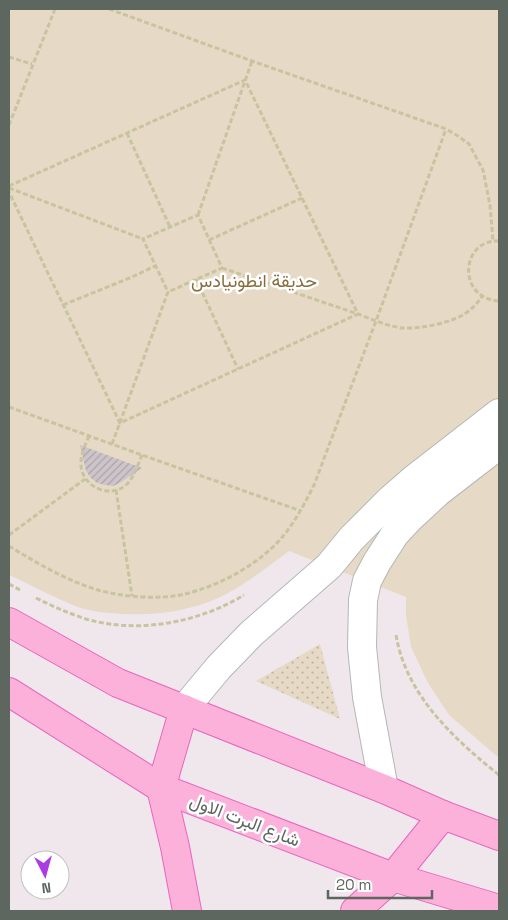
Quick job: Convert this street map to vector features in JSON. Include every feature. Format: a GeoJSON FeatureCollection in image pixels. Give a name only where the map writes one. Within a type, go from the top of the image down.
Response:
{"type":"FeatureCollection","features":[{"type":"Feature","properties":{"kind":"main road"},"geometry":{"type":"LineString","coordinates":[[9,622],[118,683],[384,788],[443,815],[499,836]]}},
{"type":"Feature","properties":{"kind":"main road","name":"شارع البرت الاول"},"geometry":{"type":"LineString","coordinates":[[9,692],[161,788],[392,877],[499,909]]}},
{"type":"Feature","properties":{"kind":"main road"},"geometry":{"type":"LineString","coordinates":[[184,709],[161,788],[188,911]]}},
{"type":"Feature","properties":{"kind":"main road"},"geometry":{"type":"LineString","coordinates":[[355,911],[392,877],[443,815]]}},
{"type":"Feature","properties":{"kind":"lane"},"geometry":{"type":"LineString","coordinates":[[184,709],[219,667],[251,634],[329,566],[352,538],[374,516],[414,479],[499,413]]}},
{"type":"Feature","properties":{"kind":"lane"},"geometry":{"type":"LineString","coordinates":[[384,788],[367,697],[362,647],[363,600],[367,581],[395,534],[410,518],[438,492],[499,445]]}},
{"type":"Feature","properties":{"kind":"lane"},"geometry":{"type":"LineString","coordinates":[[374,516],[395,534]]}},
{"type":"Feature","properties":{"kind":"path"},"geometry":{"type":"LineString","coordinates":[[9,125],[55,9]]}},
{"type":"Feature","properties":{"kind":"path"},"geometry":{"type":"LineString","coordinates":[[109,9],[446,129],[458,136],[468,144],[483,170],[490,205],[493,241]]}},
{"type":"Feature","properties":{"kind":"path"},"geometry":{"type":"LineString","coordinates":[[9,57],[32,64]]}},
{"type":"Feature","properties":{"kind":"path"},"geometry":{"type":"LineString","coordinates":[[222,268],[198,215],[252,61]]}},
{"type":"Feature","properties":{"kind":"path"},"geometry":{"type":"LineString","coordinates":[[9,187],[245,80]]}},
{"type":"Feature","properties":{"kind":"path"},"geometry":{"type":"LineString","coordinates":[[245,80],[358,314]]}},
{"type":"Feature","properties":{"kind":"path"},"geometry":{"type":"LineString","coordinates":[[9,546],[47,569],[73,581],[100,590],[132,596],[156,597],[184,594],[215,584],[254,563],[274,546],[289,530],[314,485],[446,129]]}},
{"type":"Feature","properties":{"kind":"path"},"geometry":{"type":"LineString","coordinates":[[127,133],[170,227]]}},
{"type":"Feature","properties":{"kind":"path"},"geometry":{"type":"LineString","coordinates":[[9,187],[143,239],[168,292],[112,444]]}},
{"type":"Feature","properties":{"kind":"path"},"geometry":{"type":"LineString","coordinates":[[9,192],[120,423]]}},
{"type":"Feature","properties":{"kind":"path"},"geometry":{"type":"LineString","coordinates":[[209,240],[302,198]]}},
{"type":"Feature","properties":{"kind":"path"},"geometry":{"type":"LineString","coordinates":[[143,239],[198,215]]}},
{"type":"Feature","properties":{"kind":"path"},"geometry":{"type":"LineString","coordinates":[[499,241],[493,241],[478,248],[472,256],[468,273],[475,290],[482,296],[499,301]]}},
{"type":"Feature","properties":{"kind":"path"},"geometry":{"type":"LineString","coordinates":[[63,306],[156,266]]}},
{"type":"Feature","properties":{"kind":"path"},"geometry":{"type":"LineString","coordinates":[[168,292],[222,268],[401,328],[433,325],[449,321],[465,314],[476,305],[482,296]]}},
{"type":"Feature","properties":{"kind":"path"},"geometry":{"type":"LineString","coordinates":[[196,280],[238,369]]}},
{"type":"Feature","properties":{"kind":"path"},"geometry":{"type":"LineString","coordinates":[[120,423],[358,314]]}},
{"type":"Feature","properties":{"kind":"path"},"geometry":{"type":"LineString","coordinates":[[9,406],[301,511]]}},
{"type":"Feature","properties":{"kind":"path"},"geometry":{"type":"LineString","coordinates":[[89,436],[82,456],[82,472],[85,479],[92,486],[100,490],[116,490],[127,484],[142,455]]}},
{"type":"Feature","properties":{"kind":"path"},"geometry":{"type":"LineString","coordinates":[[9,535],[85,479]]}},
{"type":"Feature","properties":{"kind":"path"},"geometry":{"type":"LineString","coordinates":[[116,490],[132,596]]}},
{"type":"Feature","properties":{"kind":"path"},"geometry":{"type":"LineString","coordinates":[[9,584],[26,593]]}},
{"type":"Feature","properties":{"kind":"path"},"geometry":{"type":"LineString","coordinates":[[35,597],[62,610],[88,619],[114,624],[142,626],[202,615],[230,604],[249,592]]}},
{"type":"Feature","properties":{"kind":"path"},"geometry":{"type":"LineString","coordinates":[[396,630],[402,659],[411,680],[424,699],[448,729],[470,751],[499,775]]}},
{"type":"Feature","properties":{"kind":"green space","name":"حديقة انطونيادس"},"geometry":{"type":"Polygon","coordinates":[[[9,9],[499,9],[499,758],[449,715],[428,683],[411,647],[406,615],[406,597],[289,551],[230,592],[218,598],[192,607],[164,613],[112,613],[83,609],[9,575],[9,9]]]}},
{"type":"Feature","properties":{"kind":"green space"},"geometry":{"type":"Polygon","coordinates":[[[320,644],[340,719],[256,681],[320,644]]]}},
{"type":"Feature","properties":{"kind":"building"},"geometry":{"type":"Polygon","coordinates":[[[80,445],[142,468],[113,486],[97,483],[86,471],[80,445]]]}}]}
